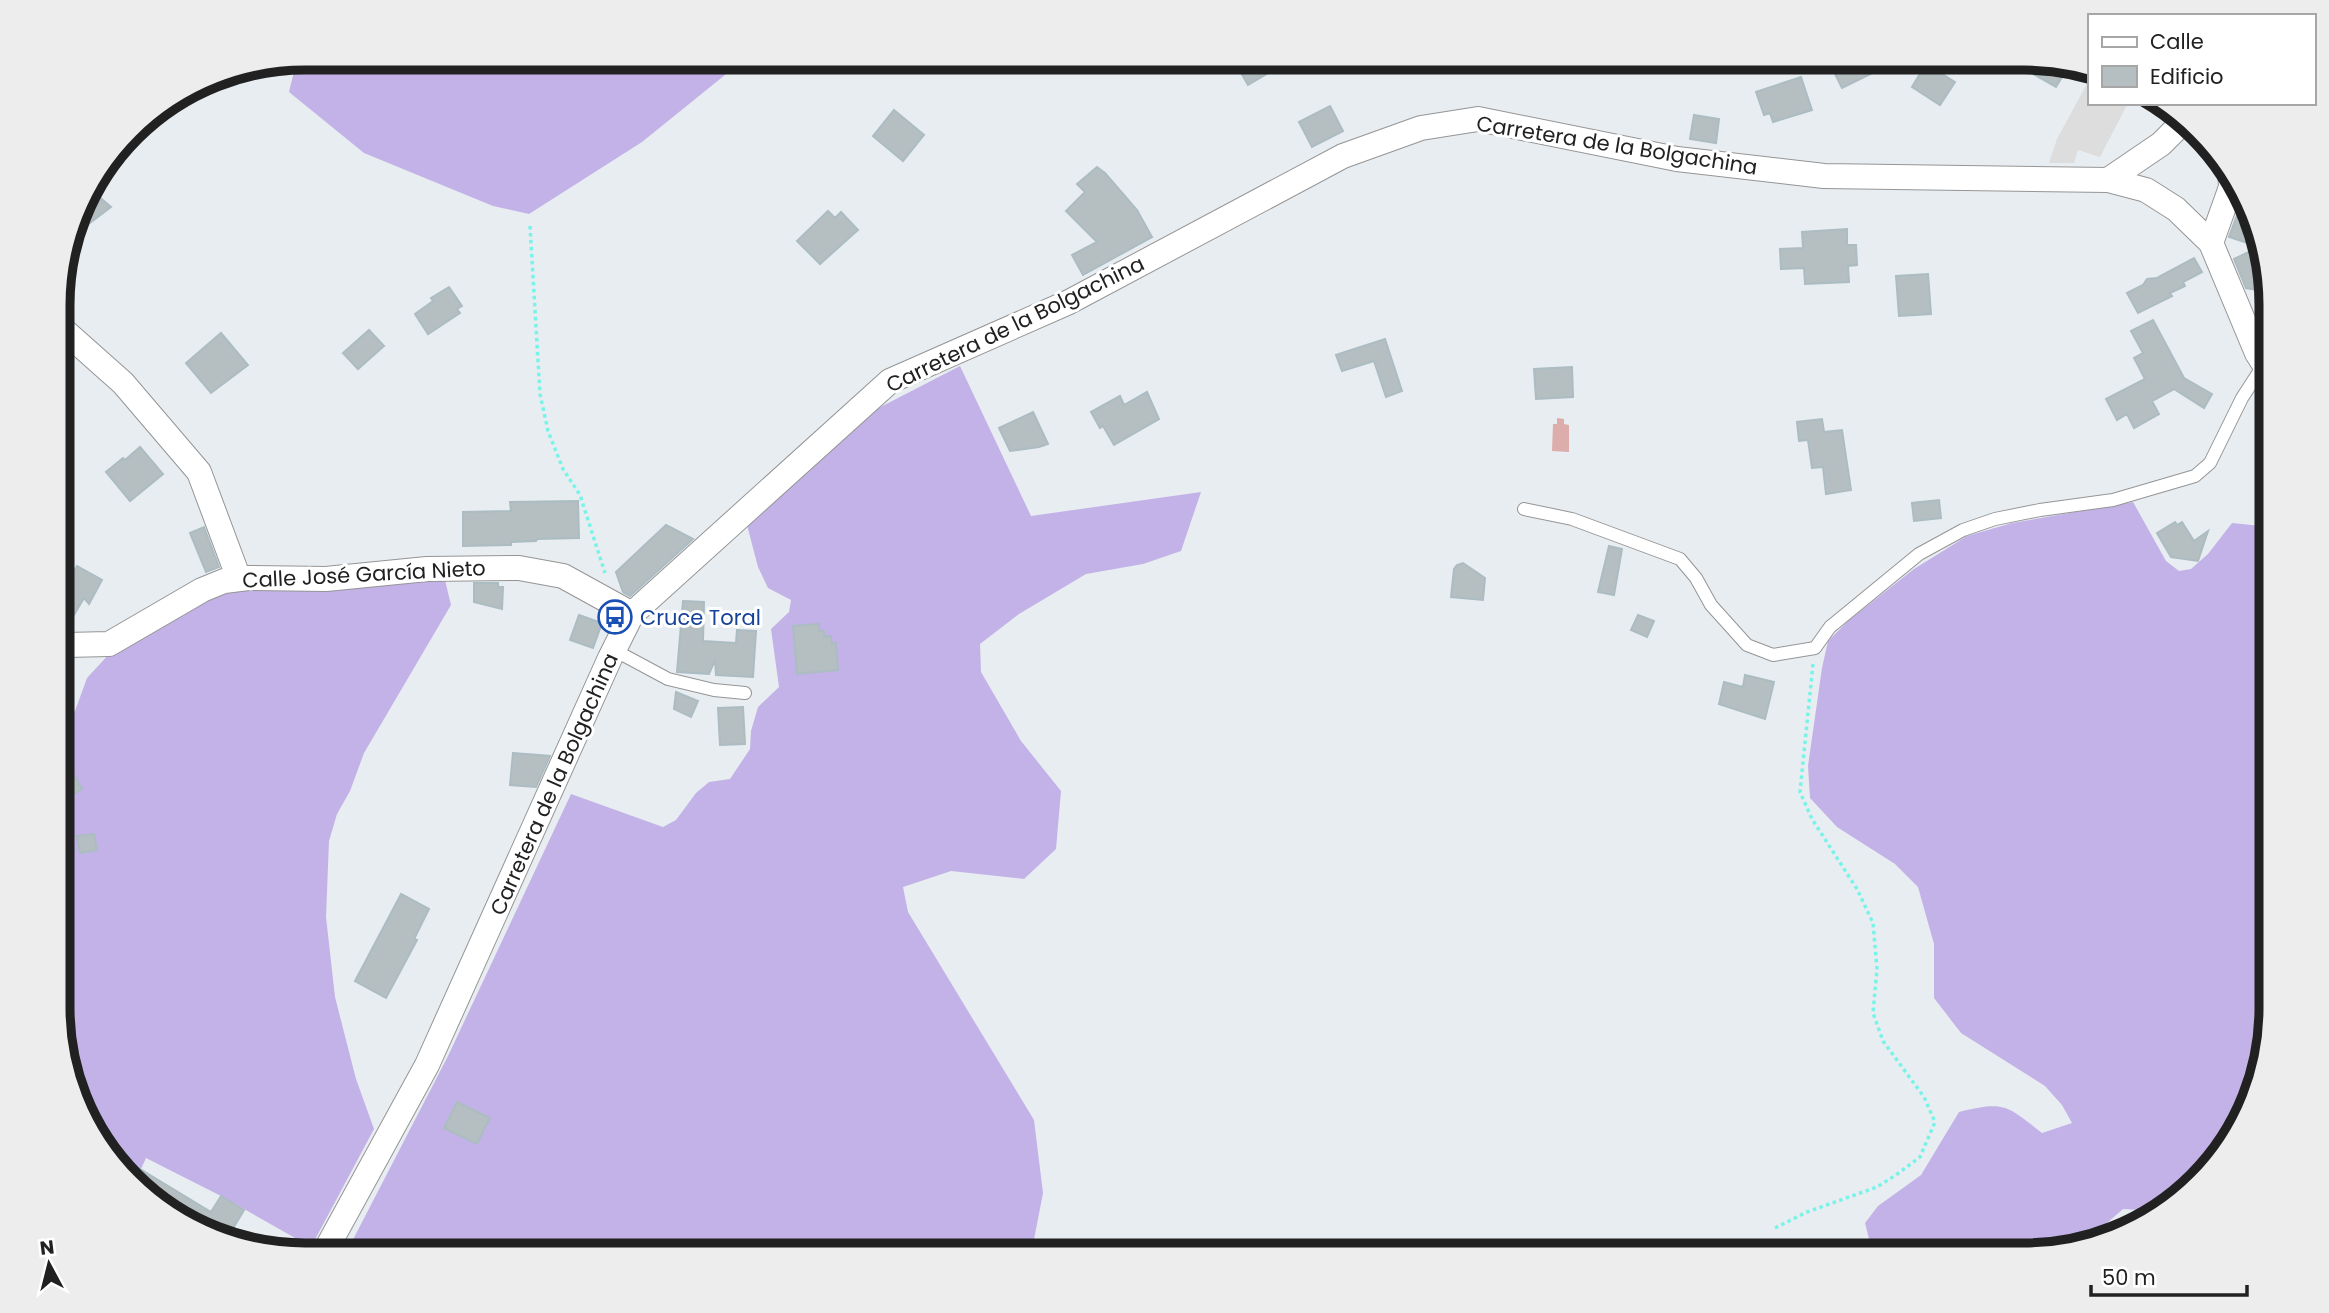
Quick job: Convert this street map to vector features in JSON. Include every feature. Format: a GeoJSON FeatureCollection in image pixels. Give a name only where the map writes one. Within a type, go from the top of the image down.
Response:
{"type":"FeatureCollection","features":[{"type":"Feature","properties":{"kind":"street","name":"Carretera de la Bolgachina"},"geometry":{"type":"LineString","coordinates":[[330,1243],[427,1065],[632,614],[890,382],[1069,302],[1343,156],[1421,128],[1478,119],[1677,159],[1824,176],[2108,180],[2146,190],[2176,209],[2211,243]]}},
{"type":"Feature","properties":{"kind":"street"},"geometry":{"type":"LineString","coordinates":[[2108,180],[2161,144],[2177,128]]}},
{"type":"Feature","properties":{"kind":"street"},"geometry":{"type":"LineString","coordinates":[[2229,192],[2211,243],[2258,355]]}},
{"type":"Feature","properties":{"kind":"street"},"geometry":{"type":"LineString","coordinates":[[70,336],[123,383],[199,471],[239,579]]}},
{"type":"Feature","properties":{"kind":"street","name":"Calle José García Nieto"},"geometry":{"type":"LineString","coordinates":[[70,645],[109,644],[202,590],[224,581],[239,579],[326,579],[427,569],[519,568],[564,576],[632,614]]}},
{"type":"Feature","properties":{"kind":"lane"},"geometry":{"type":"LineString","coordinates":[[1524,509],[1593,526],[1680,559],[1696,578],[1711,605],[1747,645],[1773,654],[1815,648],[1830,627],[1909,562],[1963,530],[2006,516],[2113,500],[2195,476],[2210,463],[2242,398],[2258,380]]}},
{"type":"Feature","properties":{"kind":"lane"},"geometry":{"type":"LineString","coordinates":[[614,650],[668,679],[714,691],[745,693]]}},
{"type":"Feature","properties":{"kind":"path"},"geometry":{"type":"LineString","coordinates":[[530,226],[540,394],[553,444],[563,469],[580,495],[593,530],[605,569],[606,599]]}},
{"type":"Feature","properties":{"kind":"path"},"geometry":{"type":"LineString","coordinates":[[1775,1228],[1807,1212],[1877,1187],[1896,1175],[1920,1157],[1935,1122],[1924,1097],[1883,1041],[1872,1013],[1877,969],[1874,923],[1857,889],[1812,819],[1800,792],[1815,648]]}},
{"type":"Feature","properties":{"kind":"shaded area"},"geometry":{"type":"Polygon","coordinates":[[[305,70],[731,70],[642,142],[529,214],[493,206],[364,153],[289,92],[294,71],[305,70]]]}},
{"type":"Feature","properties":{"kind":"shaded area"},"geometry":{"type":"Polygon","coordinates":[[[2088,82],[2088,105],[2127,105],[2100,157],[2078,150],[2074,163],[2049,163],[2057,139],[2088,82]]]}},
{"type":"Feature","properties":{"kind":"shaded area"},"geometry":{"type":"Polygon","coordinates":[[[960,366],[1031,516],[1201,492],[1181,551],[1143,564],[1086,574],[1019,614],[980,644],[981,672],[1021,741],[1061,791],[1056,849],[1024,879],[951,871],[903,887],[908,912],[1034,1120],[1043,1193],[1033,1243],[351,1243],[448,1056],[571,794],[663,827],[676,820],[696,793],[709,782],[730,779],[750,749],[751,731],[758,707],[779,687],[771,629],[789,612],[791,600],[768,588],[758,567],[747,525],[865,415],[960,366]]]}},
{"type":"Feature","properties":{"kind":"shaded area"},"geometry":{"type":"Polygon","coordinates":[[[1557,418],[1564,419],[1564,424],[1569,425],[1569,452],[1552,451],[1553,424],[1557,424],[1557,418]]]}},
{"type":"Feature","properties":{"kind":"shaded area"},"geometry":{"type":"Polygon","coordinates":[[[2133,502],[2166,561],[2179,571],[2191,569],[2208,554],[2232,523],[2258,526],[2258,1024],[2254,1054],[2247,1084],[2228,1126],[2219,1139],[2201,1163],[2179,1185],[2143,1210],[2123,1209],[2097,1232],[2040,1242],[1870,1242],[1865,1223],[1878,1206],[1921,1175],[1959,1112],[1996,1106],[2004,1108],[2020,1116],[2042,1133],[2072,1123],[2062,1105],[2045,1086],[1961,1033],[1934,998],[1934,944],[1918,887],[1895,864],[1837,827],[1810,798],[1808,766],[1828,641],[1849,620],[1914,569],[1967,536],[2012,523],[2133,502]]]}},
{"type":"Feature","properties":{"kind":"shaded area"},"geometry":{"type":"Polygon","coordinates":[[[444,576],[451,605],[364,753],[350,791],[337,814],[329,841],[326,917],[335,997],[356,1079],[374,1129],[313,1243],[304,1243],[146,1158],[139,1174],[118,1151],[101,1126],[78,1069],[72,1039],[70,715],[75,711],[87,678],[111,652],[221,590],[444,576]]]}},
{"type":"Feature","properties":{"kind":"building"},"geometry":{"type":"Polygon","coordinates":[[[1242,70],[1274,70],[1248,85],[1242,70]]]}},
{"type":"Feature","properties":{"kind":"building"},"geometry":{"type":"Polygon","coordinates":[[[1833,70],[1879,70],[1842,88],[1833,70]]]}},
{"type":"Feature","properties":{"kind":"building"},"geometry":{"type":"Polygon","coordinates":[[[1922,70],[1936,70],[1955,82],[1940,105],[1912,87],[1922,70]]]}},
{"type":"Feature","properties":{"kind":"building"},"geometry":{"type":"Polygon","coordinates":[[[2026,70],[2064,74],[2056,87],[2026,70]]]}},
{"type":"Feature","properties":{"kind":"building"},"geometry":{"type":"Polygon","coordinates":[[[1801,77],[1812,110],[1773,122],[1770,113],[1764,115],[1756,92],[1801,77]]]}},
{"type":"Feature","properties":{"kind":"building"},"geometry":{"type":"Polygon","coordinates":[[[1330,106],[1343,131],[1312,147],[1299,122],[1330,106]]]}},
{"type":"Feature","properties":{"kind":"building"},"geometry":{"type":"Polygon","coordinates":[[[894,110],[924,135],[903,161],[873,136],[894,110]]]}},
{"type":"Feature","properties":{"kind":"building"},"geometry":{"type":"Polygon","coordinates":[[[1694,115],[1719,119],[1716,143],[1690,139],[1694,115]]]}},
{"type":"Feature","properties":{"kind":"building"},"geometry":{"type":"Polygon","coordinates":[[[1097,167],[1137,210],[1152,237],[1083,275],[1072,255],[1097,242],[1066,211],[1085,192],[1077,184],[1097,167]]]}},
{"type":"Feature","properties":{"kind":"building"},"geometry":{"type":"Polygon","coordinates":[[[97,195],[111,207],[82,229],[97,195]]]}},
{"type":"Feature","properties":{"kind":"building"},"geometry":{"type":"Polygon","coordinates":[[[2239,210],[2251,244],[2229,237],[2239,210]]]}},
{"type":"Feature","properties":{"kind":"building"},"geometry":{"type":"Polygon","coordinates":[[[828,211],[835,218],[841,212],[858,230],[820,264],[797,241],[828,211]]]}},
{"type":"Feature","properties":{"kind":"building"},"geometry":{"type":"Polygon","coordinates":[[[1847,229],[1847,245],[1856,245],[1857,265],[1848,266],[1849,282],[1805,284],[1804,268],[1781,269],[1780,249],[1803,248],[1802,232],[1847,229]]]}},
{"type":"Feature","properties":{"kind":"building"},"geometry":{"type":"Polygon","coordinates":[[[2252,250],[2258,290],[2246,288],[2234,259],[2252,250]]]}},
{"type":"Feature","properties":{"kind":"building"},"geometry":{"type":"Polygon","coordinates":[[[2194,258],[2202,272],[2183,282],[2185,286],[2170,293],[2172,296],[2138,313],[2127,293],[2143,285],[2147,279],[2157,278],[2194,258]]]}},
{"type":"Feature","properties":{"kind":"building"},"geometry":{"type":"Polygon","coordinates":[[[1928,274],[1931,314],[1899,316],[1896,276],[1928,274]]]}},
{"type":"Feature","properties":{"kind":"building"},"geometry":{"type":"Polygon","coordinates":[[[449,287],[462,306],[457,309],[460,313],[428,334],[415,314],[433,301],[431,298],[449,287]]]}},
{"type":"Feature","properties":{"kind":"building"},"geometry":{"type":"Polygon","coordinates":[[[2153,320],[2184,378],[2212,394],[2204,408],[2174,389],[2152,401],[2159,414],[2134,428],[2127,414],[2117,420],[2106,399],[2145,379],[2134,358],[2143,353],[2131,331],[2153,320]]]}},
{"type":"Feature","properties":{"kind":"building"},"geometry":{"type":"Polygon","coordinates":[[[369,330],[384,346],[358,369],[343,353],[369,330]]]}},
{"type":"Feature","properties":{"kind":"building"},"geometry":{"type":"Polygon","coordinates":[[[221,333],[248,365],[211,393],[186,363],[221,333]]]}},
{"type":"Feature","properties":{"kind":"building"},"geometry":{"type":"Polygon","coordinates":[[[1385,339],[1402,391],[1386,397],[1374,361],[1342,371],[1336,355],[1385,339]]]}},
{"type":"Feature","properties":{"kind":"building"},"geometry":{"type":"Polygon","coordinates":[[[1572,367],[1573,397],[1536,399],[1534,369],[1572,367]]]}},
{"type":"Feature","properties":{"kind":"building"},"geometry":{"type":"Polygon","coordinates":[[[1147,392],[1159,419],[1114,445],[1091,412],[1120,396],[1124,405],[1147,392]]]}},
{"type":"Feature","properties":{"kind":"building"},"geometry":{"type":"Polygon","coordinates":[[[1033,412],[1048,444],[1010,451],[999,428],[1033,412]]]}},
{"type":"Feature","properties":{"kind":"building"},"geometry":{"type":"Polygon","coordinates":[[[1822,419],[1824,432],[1842,430],[1851,490],[1826,494],[1823,467],[1812,468],[1808,440],[1799,441],[1797,422],[1822,419]]]}},
{"type":"Feature","properties":{"kind":"building"},"geometry":{"type":"Polygon","coordinates":[[[140,447],[163,474],[130,501],[106,472],[140,447]]]}},
{"type":"Feature","properties":{"kind":"building"},"geometry":{"type":"Polygon","coordinates":[[[1939,500],[1941,518],[1914,521],[1912,503],[1939,500]]]}},
{"type":"Feature","properties":{"kind":"building"},"geometry":{"type":"Polygon","coordinates":[[[578,501],[579,538],[537,539],[511,542],[511,545],[463,546],[463,512],[511,511],[510,502],[578,501]]]}},
{"type":"Feature","properties":{"kind":"building"},"geometry":{"type":"Polygon","coordinates":[[[2175,522],[2177,525],[2182,522],[2194,541],[2208,531],[2198,561],[2171,557],[2157,533],[2175,522]]]}},
{"type":"Feature","properties":{"kind":"building"},"geometry":{"type":"Polygon","coordinates":[[[666,525],[693,539],[630,596],[623,592],[616,572],[666,525]]]}},
{"type":"Feature","properties":{"kind":"building"},"geometry":{"type":"Polygon","coordinates":[[[204,527],[219,567],[206,572],[190,533],[204,527]]]}},
{"type":"Feature","properties":{"kind":"building"},"geometry":{"type":"Polygon","coordinates":[[[1609,546],[1622,549],[1614,595],[1598,592],[1609,546]]]}},
{"type":"Feature","properties":{"kind":"building"},"geometry":{"type":"Polygon","coordinates":[[[1463,563],[1485,578],[1483,600],[1451,597],[1454,569],[1463,563]]]}},
{"type":"Feature","properties":{"kind":"building"},"geometry":{"type":"Polygon","coordinates":[[[77,566],[102,580],[89,604],[84,598],[71,620],[70,619],[70,578],[77,566]]]}},
{"type":"Feature","properties":{"kind":"building"},"geometry":{"type":"Polygon","coordinates":[[[474,583],[498,583],[498,587],[503,587],[502,609],[474,602],[474,583]]]}},
{"type":"Feature","properties":{"kind":"building"},"geometry":{"type":"Polygon","coordinates":[[[683,601],[704,602],[703,641],[736,643],[737,630],[756,631],[753,677],[716,675],[715,660],[709,674],[677,672],[683,601]]]}},
{"type":"Feature","properties":{"kind":"building"},"geometry":{"type":"Polygon","coordinates":[[[579,615],[602,623],[593,648],[570,640],[579,615]]]}},
{"type":"Feature","properties":{"kind":"building"},"geometry":{"type":"Polygon","coordinates":[[[1638,615],[1654,621],[1647,637],[1631,630],[1638,615]]]}},
{"type":"Feature","properties":{"kind":"building"},"geometry":{"type":"Polygon","coordinates":[[[819,624],[819,631],[824,631],[824,637],[831,636],[832,644],[836,643],[838,670],[797,674],[793,626],[819,624]]]}},
{"type":"Feature","properties":{"kind":"building"},"geometry":{"type":"Polygon","coordinates":[[[1745,675],[1774,682],[1765,719],[1719,704],[1724,682],[1743,687],[1745,675]]]}},
{"type":"Feature","properties":{"kind":"building"},"geometry":{"type":"Polygon","coordinates":[[[676,692],[698,701],[691,717],[674,709],[676,692]]]}},
{"type":"Feature","properties":{"kind":"building"},"geometry":{"type":"Polygon","coordinates":[[[743,707],[745,744],[720,745],[718,708],[743,707]]]}},
{"type":"Feature","properties":{"kind":"building"},"geometry":{"type":"Polygon","coordinates":[[[513,753],[550,756],[536,787],[510,785],[513,753]]]}},
{"type":"Feature","properties":{"kind":"building"},"geometry":{"type":"Polygon","coordinates":[[[70,768],[82,789],[70,796],[70,768]]]}},
{"type":"Feature","properties":{"kind":"building"},"geometry":{"type":"Polygon","coordinates":[[[94,834],[97,850],[80,853],[77,836],[94,834]]]}},
{"type":"Feature","properties":{"kind":"building"},"geometry":{"type":"Polygon","coordinates":[[[401,894],[429,909],[414,939],[417,940],[386,998],[355,981],[401,894]]]}},
{"type":"Feature","properties":{"kind":"building"},"geometry":{"type":"Polygon","coordinates":[[[457,1102],[490,1118],[477,1144],[444,1128],[457,1102]]]}},
{"type":"Feature","properties":{"kind":"building"},"geometry":{"type":"Polygon","coordinates":[[[127,1161],[211,1212],[221,1196],[244,1210],[232,1231],[215,1225],[187,1212],[162,1195],[127,1161]]]}},
{"type":"Feature","properties":{"kind":"place","name":"Cruce Toral"},"geometry":{"type":"Point","coordinates":[615,617]}}]}
